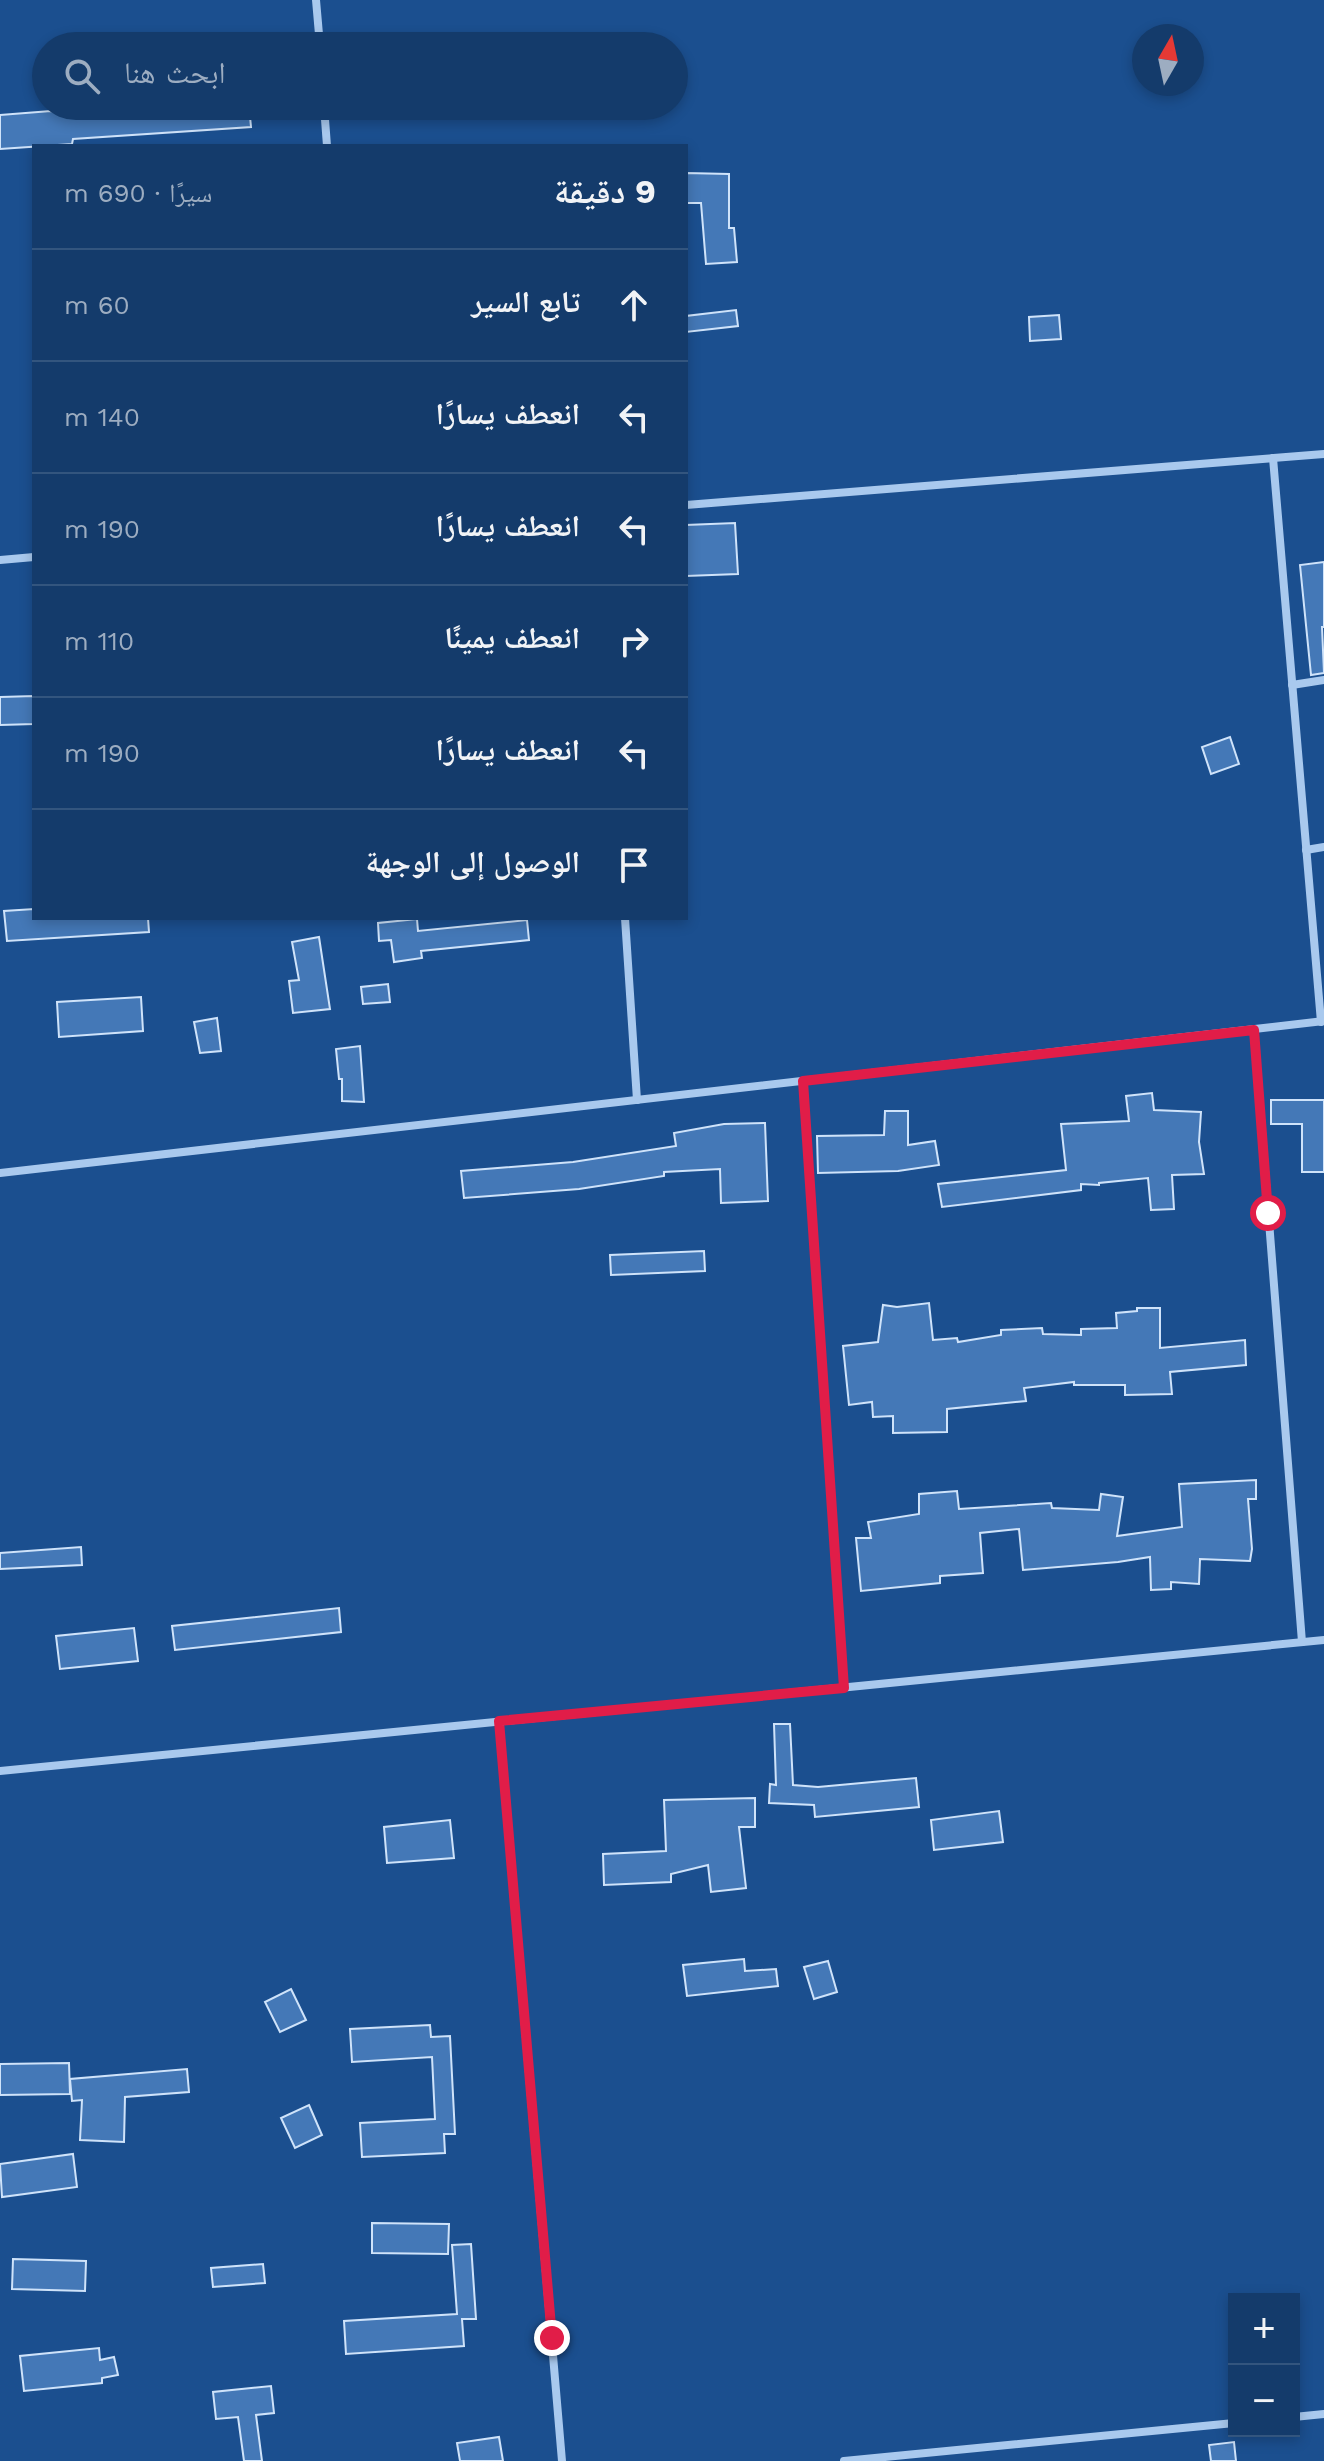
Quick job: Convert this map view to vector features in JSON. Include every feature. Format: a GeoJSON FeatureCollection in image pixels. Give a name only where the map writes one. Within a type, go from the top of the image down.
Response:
{"type":"FeatureCollection","features":[{"type":"Feature","properties":{"kind":"street"},"geometry":{"type":"LineString","coordinates":[[316,0],[319,32]]}},
{"type":"Feature","properties":{"kind":"street"},"geometry":{"type":"LineString","coordinates":[[325,120],[327,144]]}},
{"type":"Feature","properties":{"kind":"street"},"geometry":{"type":"LineString","coordinates":[[688,505],[1324,454]]}},
{"type":"Feature","properties":{"kind":"street"},"geometry":{"type":"LineString","coordinates":[[0,1173],[1322,1022],[1273,458]]}},
{"type":"Feature","properties":{"kind":"street"},"geometry":{"type":"LineString","coordinates":[[0,560],[32,557]]}},
{"type":"Feature","properties":{"kind":"street"},"geometry":{"type":"LineString","coordinates":[[1292,685],[1324,680]]}},
{"type":"Feature","properties":{"kind":"street"},"geometry":{"type":"LineString","coordinates":[[1306,850],[1324,847]]}},
{"type":"Feature","properties":{"kind":"street"},"geometry":{"type":"LineString","coordinates":[[625,920],[637,1100]]}},
{"type":"Feature","properties":{"kind":"street"},"geometry":{"type":"LineString","coordinates":[[1254,1030],[1302,1642]]}},
{"type":"Feature","properties":{"kind":"street"},"geometry":{"type":"LineString","coordinates":[[803,1081],[844,1688]]}},
{"type":"Feature","properties":{"kind":"street"},"geometry":{"type":"LineString","coordinates":[[0,1771],[1324,1640]]}},
{"type":"Feature","properties":{"kind":"street"},"geometry":{"type":"LineString","coordinates":[[499,1721],[562,2461]]}},
{"type":"Feature","properties":{"kind":"street"},"geometry":{"type":"LineString","coordinates":[[1300,2416],[1324,2414]]}},
{"type":"Feature","properties":{"kind":"street"},"geometry":{"type":"LineString","coordinates":[[844,2461],[1228,2424]]}},
{"type":"Feature","properties":{"kind":"building"},"geometry":{"type":"Polygon","coordinates":[[[32,112],[32,120],[250,120],[251,127],[73,139],[72,144],[32,144],[32,147],[0,149],[0,115],[32,112]]]}},
{"type":"Feature","properties":{"kind":"building"},"geometry":{"type":"Polygon","coordinates":[[[688,173],[729,174],[729,228],[734,228],[737,262],[706,264],[701,203],[688,203],[688,173]]]}},
{"type":"Feature","properties":{"kind":"building"},"geometry":{"type":"Polygon","coordinates":[[[736,310],[738,326],[688,332],[688,316],[736,310]]]}},
{"type":"Feature","properties":{"kind":"building"},"geometry":{"type":"Polygon","coordinates":[[[1059,315],[1061,339],[1030,341],[1029,317],[1059,315]]]}},
{"type":"Feature","properties":{"kind":"building"},"geometry":{"type":"Polygon","coordinates":[[[735,523],[738,574],[688,576],[688,525],[735,523]]]}},
{"type":"Feature","properties":{"kind":"building"},"geometry":{"type":"Polygon","coordinates":[[[1324,562],[1324,673],[1311,675],[1300,565],[1324,562]]]}},
{"type":"Feature","properties":{"kind":"building"},"geometry":{"type":"Polygon","coordinates":[[[32,696],[32,724],[0,725],[0,697],[32,696]]]}},
{"type":"Feature","properties":{"kind":"building"},"geometry":{"type":"Polygon","coordinates":[[[1230,737],[1239,764],[1211,774],[1202,747],[1230,737]]]}},
{"type":"Feature","properties":{"kind":"building"},"geometry":{"type":"Polygon","coordinates":[[[32,909],[32,920],[148,920],[149,932],[7,941],[4,911],[32,909]]]}},
{"type":"Feature","properties":{"kind":"building"},"geometry":{"type":"Polygon","coordinates":[[[417,920],[418,931],[527,920],[529,940],[421,951],[422,958],[394,962],[391,940],[379,941],[378,923],[417,920]]]}},
{"type":"Feature","properties":{"kind":"building"},"geometry":{"type":"Polygon","coordinates":[[[319,937],[330,1009],[293,1013],[289,981],[299,980],[292,942],[319,937]]]}},
{"type":"Feature","properties":{"kind":"building"},"geometry":{"type":"Polygon","coordinates":[[[388,984],[390,1002],[363,1004],[361,987],[388,984]]]}},
{"type":"Feature","properties":{"kind":"building"},"geometry":{"type":"Polygon","coordinates":[[[141,997],[143,1031],[59,1037],[57,1002],[141,997]]]}},
{"type":"Feature","properties":{"kind":"building"},"geometry":{"type":"Polygon","coordinates":[[[217,1018],[221,1051],[200,1053],[194,1022],[217,1018]]]}},
{"type":"Feature","properties":{"kind":"building"},"geometry":{"type":"Polygon","coordinates":[[[360,1046],[364,1102],[342,1101],[342,1079],[339,1079],[336,1049],[360,1046]]]}},
{"type":"Feature","properties":{"kind":"building"},"geometry":{"type":"Polygon","coordinates":[[[1152,1093],[1154,1110],[1201,1112],[1199,1142],[1204,1174],[1172,1175],[1174,1209],[1151,1210],[1148,1178],[1099,1185],[1081,1184],[1081,1190],[942,1207],[938,1184],[1066,1170],[1061,1124],[1129,1121],[1126,1096],[1152,1093]]]}},
{"type":"Feature","properties":{"kind":"building"},"geometry":{"type":"Polygon","coordinates":[[[1271,1100],[1324,1100],[1324,1172],[1302,1172],[1302,1124],[1271,1124],[1271,1100]]]}},
{"type":"Feature","properties":{"kind":"building"},"geometry":{"type":"Polygon","coordinates":[[[885,1111],[908,1111],[908,1145],[935,1141],[939,1165],[898,1171],[818,1173],[817,1136],[884,1135],[885,1111]]]}},
{"type":"Feature","properties":{"kind":"building"},"geometry":{"type":"Polygon","coordinates":[[[765,1123],[768,1201],[721,1203],[720,1169],[664,1172],[664,1176],[579,1189],[464,1198],[461,1171],[573,1162],[676,1146],[674,1133],[724,1124],[765,1123]]]}},
{"type":"Feature","properties":{"kind":"building"},"geometry":{"type":"Polygon","coordinates":[[[704,1251],[705,1271],[611,1275],[610,1255],[704,1251]]]}},
{"type":"Feature","properties":{"kind":"building"},"geometry":{"type":"Polygon","coordinates":[[[929,1303],[933,1340],[957,1338],[958,1342],[1001,1335],[1001,1330],[1042,1328],[1043,1334],[1081,1335],[1081,1329],[1117,1328],[1116,1313],[1137,1311],[1137,1308],[1160,1308],[1160,1348],[1245,1340],[1246,1365],[1170,1372],[1172,1394],[1125,1395],[1125,1385],[1074,1385],[1074,1382],[1024,1388],[1026,1401],[947,1409],[947,1432],[893,1433],[893,1416],[873,1417],[872,1402],[849,1405],[843,1346],[878,1342],[883,1305],[897,1307],[929,1303]]]}},
{"type":"Feature","properties":{"kind":"building"},"geometry":{"type":"Polygon","coordinates":[[[1256,1480],[1256,1499],[1248,1499],[1250,1561],[1200,1559],[1199,1584],[1171,1582],[1171,1589],[1151,1590],[1150,1557],[1023,1570],[1019,1529],[980,1533],[983,1573],[940,1576],[940,1583],[861,1591],[856,1538],[871,1538],[868,1522],[919,1514],[919,1494],[957,1491],[959,1509],[1051,1503],[1052,1508],[1099,1510],[1101,1494],[1123,1497],[1117,1536],[1182,1527],[1179,1484],[1256,1480]]]}},
{"type":"Feature","properties":{"kind":"building"},"geometry":{"type":"Polygon","coordinates":[[[81,1547],[82,1565],[0,1569],[0,1553],[81,1547]]]}},
{"type":"Feature","properties":{"kind":"building"},"geometry":{"type":"Polygon","coordinates":[[[339,1608],[341,1632],[175,1650],[172,1626],[339,1608]]]}},
{"type":"Feature","properties":{"kind":"building"},"geometry":{"type":"Polygon","coordinates":[[[134,1628],[138,1661],[60,1669],[56,1636],[134,1628]]]}},
{"type":"Feature","properties":{"kind":"building"},"geometry":{"type":"Polygon","coordinates":[[[774,1724],[790,1724],[793,1785],[818,1787],[916,1778],[919,1807],[815,1817],[814,1805],[769,1803],[770,1784],[776,1785],[774,1724]]]}},
{"type":"Feature","properties":{"kind":"building"},"geometry":{"type":"Polygon","coordinates":[[[755,1798],[755,1827],[739,1827],[746,1888],[711,1892],[708,1865],[671,1874],[671,1882],[604,1885],[603,1854],[666,1851],[664,1800],[755,1798]]]}},
{"type":"Feature","properties":{"kind":"building"},"geometry":{"type":"Polygon","coordinates":[[[999,1811],[1003,1842],[934,1850],[931,1820],[999,1811]]]}},
{"type":"Feature","properties":{"kind":"building"},"geometry":{"type":"Polygon","coordinates":[[[450,1820],[454,1858],[387,1863],[384,1827],[450,1820]]]}},
{"type":"Feature","properties":{"kind":"building"},"geometry":{"type":"Polygon","coordinates":[[[744,1959],[745,1971],[776,1969],[778,1986],[687,1996],[683,1965],[744,1959]]]}},
{"type":"Feature","properties":{"kind":"building"},"geometry":{"type":"Polygon","coordinates":[[[828,1961],[837,1992],[814,1999],[804,1967],[828,1961]]]}},
{"type":"Feature","properties":{"kind":"building"},"geometry":{"type":"Polygon","coordinates":[[[291,1989],[306,2020],[280,2032],[265,2002],[291,1989]]]}},
{"type":"Feature","properties":{"kind":"building"},"geometry":{"type":"Polygon","coordinates":[[[430,2025],[431,2037],[450,2036],[455,2134],[444,2134],[445,2153],[362,2157],[360,2123],[435,2119],[432,2057],[352,2062],[350,2029],[430,2025]]]}},
{"type":"Feature","properties":{"kind":"building"},"geometry":{"type":"Polygon","coordinates":[[[69,2063],[70,2094],[0,2095],[0,2064],[69,2063]]]}},
{"type":"Feature","properties":{"kind":"building"},"geometry":{"type":"Polygon","coordinates":[[[187,2069],[189,2092],[125,2097],[124,2142],[80,2140],[82,2100],[72,2101],[70,2079],[187,2069]]]}},
{"type":"Feature","properties":{"kind":"building"},"geometry":{"type":"Polygon","coordinates":[[[309,2105],[322,2135],[295,2148],[281,2118],[309,2105]]]}},
{"type":"Feature","properties":{"kind":"building"},"geometry":{"type":"Polygon","coordinates":[[[73,2154],[77,2187],[2,2197],[0,2164],[73,2154]]]}},
{"type":"Feature","properties":{"kind":"building"},"geometry":{"type":"Polygon","coordinates":[[[372,2223],[449,2224],[448,2254],[372,2253],[372,2223]]]}},
{"type":"Feature","properties":{"kind":"building"},"geometry":{"type":"Polygon","coordinates":[[[471,2244],[476,2319],[462,2319],[464,2346],[346,2354],[344,2321],[457,2314],[452,2245],[471,2244]]]}},
{"type":"Feature","properties":{"kind":"building"},"geometry":{"type":"Polygon","coordinates":[[[13,2259],[86,2261],[85,2291],[12,2289],[13,2259]]]}},
{"type":"Feature","properties":{"kind":"building"},"geometry":{"type":"Polygon","coordinates":[[[263,2264],[265,2283],[213,2287],[211,2268],[263,2264]]]}},
{"type":"Feature","properties":{"kind":"building"},"geometry":{"type":"Polygon","coordinates":[[[99,2348],[100,2360],[114,2357],[118,2375],[102,2378],[102,2383],[24,2391],[20,2356],[99,2348]]]}},
{"type":"Feature","properties":{"kind":"building"},"geometry":{"type":"Polygon","coordinates":[[[271,2386],[274,2413],[256,2415],[262,2461],[244,2461],[238,2417],[216,2419],[213,2392],[271,2386]]]}},
{"type":"Feature","properties":{"kind":"building"},"geometry":{"type":"Polygon","coordinates":[[[499,2437],[503,2461],[460,2461],[457,2443],[499,2437]]]}},
{"type":"Feature","properties":{"kind":"building"},"geometry":{"type":"Polygon","coordinates":[[[1234,2442],[1236,2461],[1211,2461],[1209,2445],[1234,2442]]]}},
{"type":"Feature","properties":{"kind":"route"},"geometry":{"type":"LineString","coordinates":[[552,2338],[499,1721],[844,1688],[803,1081],[1254,1030],[1268,1213]]}}]}
